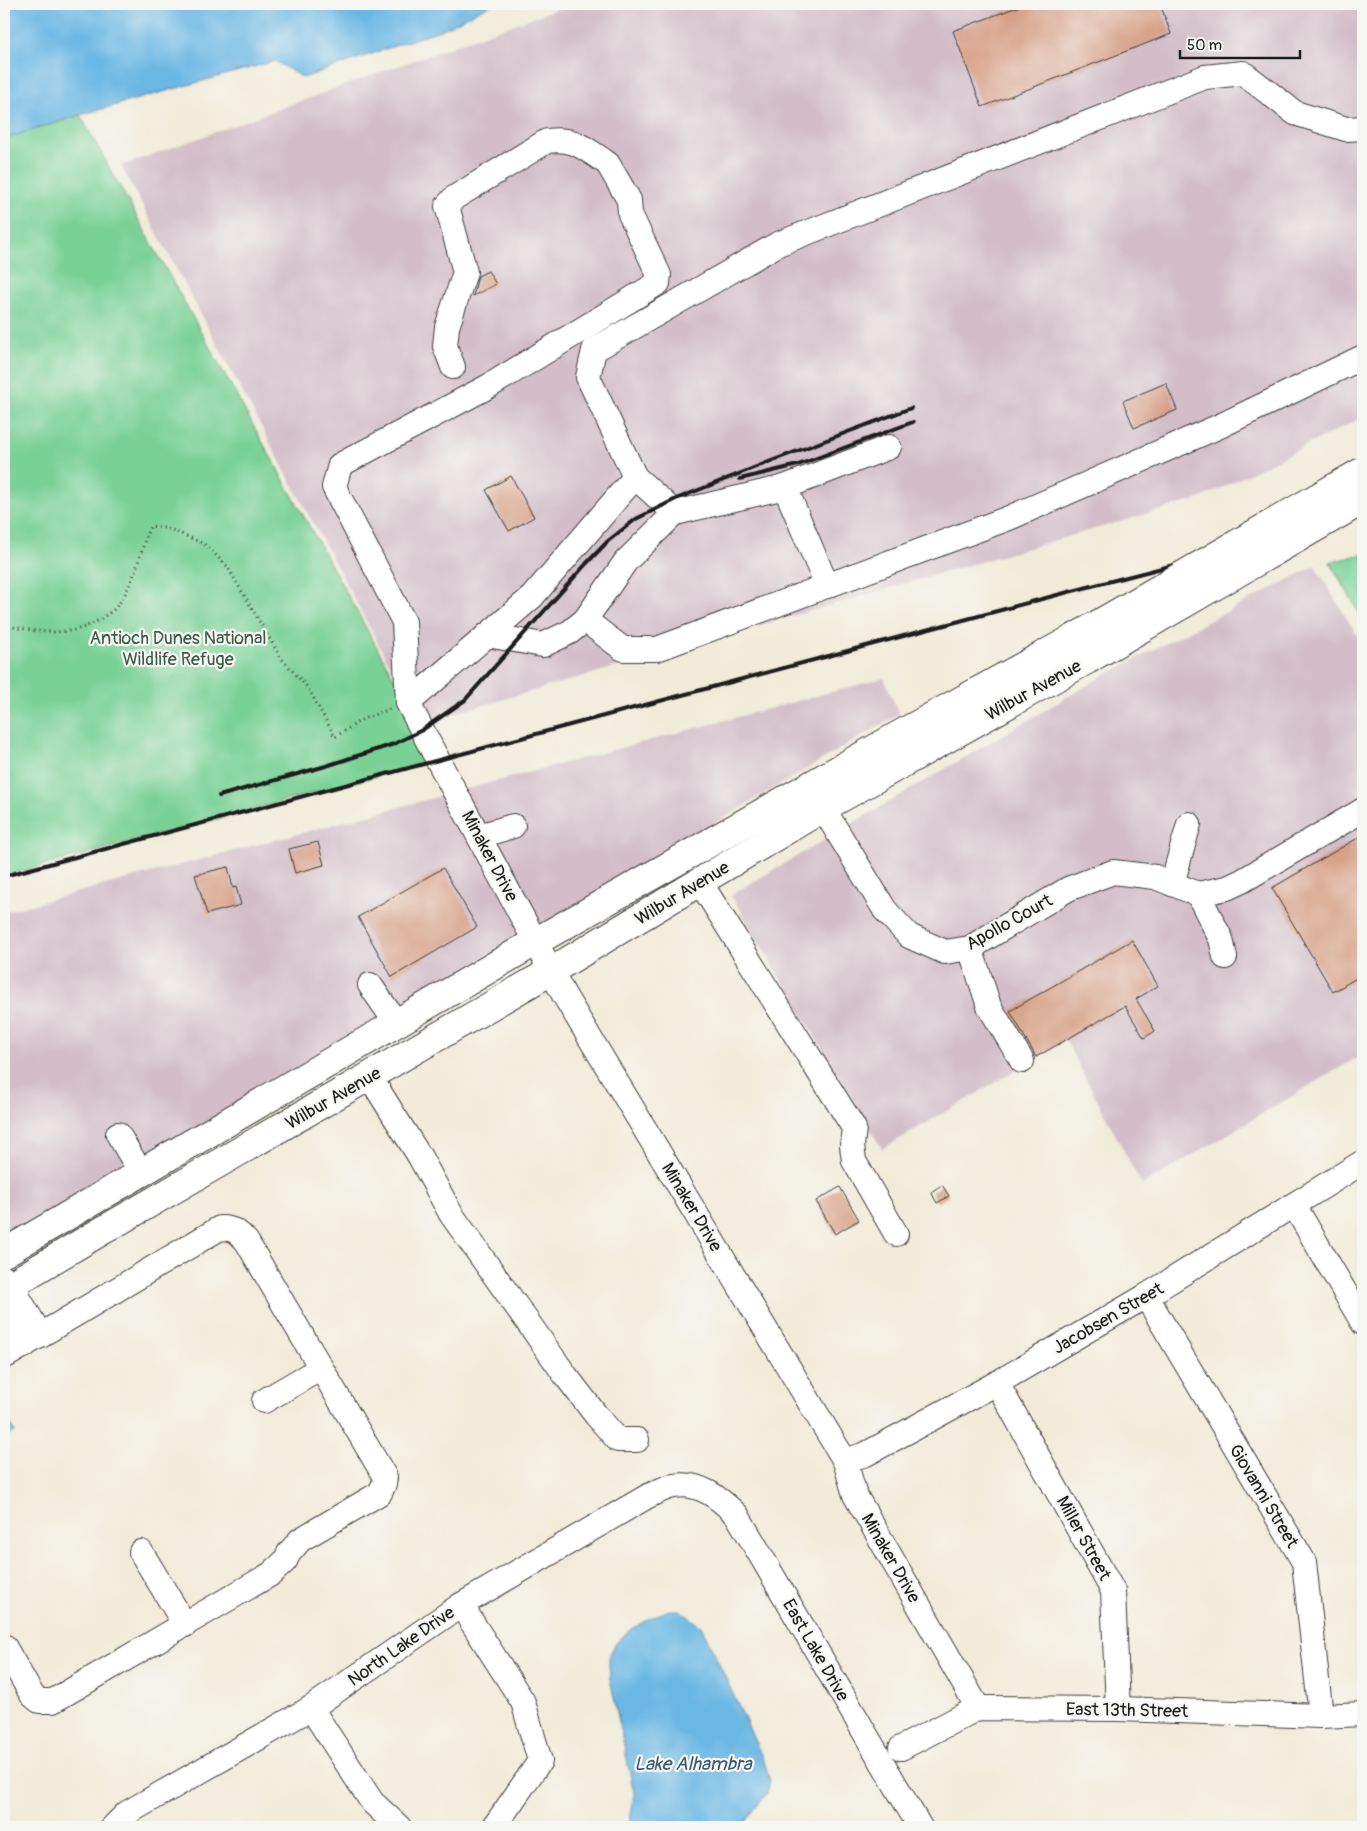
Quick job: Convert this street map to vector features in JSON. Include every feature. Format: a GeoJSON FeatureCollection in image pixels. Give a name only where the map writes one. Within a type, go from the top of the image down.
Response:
{"type":"FeatureCollection","features":[{"type":"Feature","properties":{"kind":"main road","name":"Wilbur Avenue"},"geometry":{"type":"LineString","coordinates":[[1080,649],[1363,471]]}},
{"type":"Feature","properties":{"kind":"main road","name":"Wilbur Avenue"},"geometry":{"type":"LineString","coordinates":[[4,1253],[536,942],[817,797],[1080,649],[1363,500]]}},
{"type":"Feature","properties":{"kind":"main road","name":"Wilbur Avenue"},"geometry":{"type":"LineString","coordinates":[[6,1284],[370,1077],[700,882],[817,797]]}},
{"type":"Feature","properties":{"kind":"main road"},"geometry":{"type":"LineString","coordinates":[[88,1239],[106,1215],[135,1198],[140,1191],[141,1173]]}},
{"type":"Feature","properties":{"kind":"street"},"geometry":{"type":"LineString","coordinates":[[675,513],[636,477],[588,377],[594,350],[778,244],[1205,77],[1242,73],[1295,113],[1346,129],[1363,128]]}},
{"type":"Feature","properties":{"kind":"street"},"geometry":{"type":"LineString","coordinates":[[408,703],[404,622],[336,492],[335,480],[340,465],[490,386],[658,283],[659,275],[630,214],[629,200],[608,164],[571,141],[562,139],[547,141],[454,198],[447,206],[465,272],[447,327],[445,346],[453,368],[470,396]]}},
{"type":"Feature","properties":{"kind":"street"},"geometry":{"type":"LineString","coordinates":[[586,620],[623,649],[656,650],[1009,518],[1222,425],[1363,357]]}},
{"type":"Feature","properties":{"kind":"street"},"geometry":{"type":"LineString","coordinates":[[487,635],[543,645],[570,632],[586,620],[626,561],[675,513],[786,487],[889,447]]}},
{"type":"Feature","properties":{"kind":"street"},"geometry":{"type":"LineString","coordinates":[[408,703],[532,598],[636,477]]}},
{"type":"Feature","properties":{"kind":"street"},"geometry":{"type":"LineString","coordinates":[[786,487],[827,586]]}},
{"type":"Feature","properties":{"kind":"street","name":"Minaker Drive"},"geometry":{"type":"LineString","coordinates":[[408,703],[551,971],[845,1461],[855,1495],[978,1708]]}},
{"type":"Feature","properties":{"kind":"street","name":"Apollo Court"},"geometry":{"type":"LineString","coordinates":[[817,797],[885,910],[909,936],[945,952],[970,948],[1068,889],[1113,872],[1155,877],[1198,894]]}},
{"type":"Feature","properties":{"kind":"street"},"geometry":{"type":"LineString","coordinates":[[1225,957],[1221,939],[1198,894],[1227,888],[1242,881],[1363,810]]}},
{"type":"Feature","properties":{"kind":"street"},"geometry":{"type":"LineString","coordinates":[[1172,884],[1189,824]]}},
{"type":"Feature","properties":{"kind":"street"},"geometry":{"type":"LineString","coordinates":[[479,836],[513,826]]}},
{"type":"Feature","properties":{"kind":"street"},"geometry":{"type":"LineString","coordinates":[[700,882],[854,1128],[852,1146],[854,1161],[896,1234]]}},
{"type":"Feature","properties":{"kind":"street"},"geometry":{"type":"LineString","coordinates":[[970,948],[989,1006],[1022,1061]]}},
{"type":"Feature","properties":{"kind":"street"},"geometry":{"type":"LineString","coordinates":[[370,984],[397,1024]]}},
{"type":"Feature","properties":{"kind":"street"},"geometry":{"type":"LineString","coordinates":[[370,1077],[420,1158],[451,1214],[566,1376],[618,1440],[637,1440]]}},
{"type":"Feature","properties":{"kind":"street"},"geometry":{"type":"LineString","coordinates":[[118,1134],[141,1173]]}},
{"type":"Feature","properties":{"kind":"street","name":"Jacobsen Street"},"geometry":{"type":"LineString","coordinates":[[845,1461],[866,1454],[997,1382],[1146,1296],[1363,1162]]}},
{"type":"Feature","properties":{"kind":"street"},"geometry":{"type":"LineString","coordinates":[[1294,1205],[1363,1323]]}},
{"type":"Feature","properties":{"kind":"street"},"geometry":{"type":"LineString","coordinates":[[4,1358],[220,1228],[230,1228],[240,1233],[248,1242],[385,1477],[380,1493],[300,1540],[289,1553],[285,1562],[271,1574],[53,1701],[39,1701],[32,1695],[4,1646]]}},
{"type":"Feature","properties":{"kind":"street"},"geometry":{"type":"LineString","coordinates":[[6,1284],[32,1341]]}},
{"type":"Feature","properties":{"kind":"street","name":"Giovanni Street"},"geometry":{"type":"LineString","coordinates":[[1146,1296],[1304,1562],[1321,1716]]}},
{"type":"Feature","properties":{"kind":"street"},"geometry":{"type":"LineString","coordinates":[[4,1311],[32,1341]]}},
{"type":"Feature","properties":{"kind":"street"},"geometry":{"type":"LineString","coordinates":[[264,1401],[321,1368]]}},
{"type":"Feature","properties":{"kind":"street","name":"Miller Street"},"geometry":{"type":"LineString","coordinates":[[997,1382],[1113,1591],[1118,1709]]}},
{"type":"Feature","properties":{"kind":"street","name":"North Lake Drive"},"geometry":{"type":"LineString","coordinates":[[113,1827],[128,1813],[311,1708],[461,1605],[648,1496],[674,1486],[697,1487]]}},
{"type":"Feature","properties":{"kind":"street","name":"East Lake Drive"},"geometry":{"type":"LineString","coordinates":[[697,1487],[717,1497],[737,1515],[920,1827]]}},
{"type":"Feature","properties":{"kind":"street"},"geometry":{"type":"LineString","coordinates":[[141,1552],[185,1625]]}},
{"type":"Feature","properties":{"kind":"street"},"geometry":{"type":"LineString","coordinates":[[461,1605],[523,1702],[540,1761],[494,1827]]}},
{"type":"Feature","properties":{"kind":"street"},"geometry":{"type":"LineString","coordinates":[[311,1708],[372,1802],[399,1827]]}},
{"type":"Feature","properties":{"kind":"street","name":"East 13th Street"},"geometry":{"type":"LineString","coordinates":[[901,1748],[978,1708],[1118,1709],[1321,1716],[1363,1714]]}},
{"type":"Feature","properties":{"kind":"path"},"geometry":{"type":"LineString","coordinates":[[4,625],[42,632],[76,630],[92,625],[116,607],[129,585],[151,526],[170,529],[204,544],[227,566],[281,658],[308,688],[335,737],[363,719],[408,703]]}},
{"type":"Feature","properties":{"kind":"shaded area"},"geometry":{"type":"Polygon","coordinates":[[[570,4],[1363,4],[1363,417],[1199,499],[421,723],[121,166],[570,4]]]}},
{"type":"Feature","properties":{"kind":"shaded area"},"geometry":{"type":"Polygon","coordinates":[[[1315,566],[1363,645],[1363,1054],[1142,1185],[1066,1041],[882,1149],[731,895],[1103,676],[1315,566]]]}},
{"type":"Feature","properties":{"kind":"shaded area"},"geometry":{"type":"Polygon","coordinates":[[[884,678],[899,714],[102,1188],[4,1244],[4,912],[884,678]]]}},
{"type":"Feature","properties":{"kind":"green space","name":"Antioch Dunes National Wildlife Refuge"},"geometry":{"type":"Polygon","coordinates":[[[80,115],[408,703],[437,760],[4,876],[4,139],[80,115]]]}},
{"type":"Feature","properties":{"kind":"green space"},"geometry":{"type":"Polygon","coordinates":[[[1363,554],[1363,620],[1330,562],[1363,554]]]}},
{"type":"Feature","properties":{"kind":"water"},"geometry":{"type":"Polygon","coordinates":[[[4,4],[492,4],[443,29],[303,78],[275,61],[80,115],[4,139],[4,4]]]}},
{"type":"Feature","properties":{"kind":"water"},"geometry":{"type":"Polygon","coordinates":[[[4,1412],[15,1432],[4,1438],[4,1412]]]}},
{"type":"Feature","properties":{"kind":"water","name":"Lake Alhambra"},"geometry":{"type":"Polygon","coordinates":[[[669,1610],[680,1610],[702,1627],[764,1761],[770,1781],[767,1793],[741,1827],[628,1827],[634,1793],[610,1679],[609,1657],[615,1644],[621,1638],[645,1621],[669,1610]]]}},
{"type":"Feature","properties":{"kind":"building"},"geometry":{"type":"Polygon","coordinates":[[[1025,4],[1160,4],[1171,34],[982,107],[953,31],[1025,4]]]}},
{"type":"Feature","properties":{"kind":"building"},"geometry":{"type":"Polygon","coordinates":[[[488,271],[496,284],[473,296],[478,276],[488,271]]]}},
{"type":"Feature","properties":{"kind":"building"},"geometry":{"type":"Polygon","coordinates":[[[1166,383],[1177,410],[1134,428],[1123,401],[1166,383]]]}},
{"type":"Feature","properties":{"kind":"building"},"geometry":{"type":"Polygon","coordinates":[[[511,476],[534,517],[509,531],[486,490],[511,476]]]}},
{"type":"Feature","properties":{"kind":"building"},"geometry":{"type":"Polygon","coordinates":[[[1363,835],[1363,974],[1333,992],[1272,888],[1363,835]]]}},
{"type":"Feature","properties":{"kind":"building"},"geometry":{"type":"Polygon","coordinates":[[[318,842],[324,865],[295,873],[289,849],[318,842]]]}},
{"type":"Feature","properties":{"kind":"building"},"geometry":{"type":"Polygon","coordinates":[[[228,867],[233,888],[236,887],[241,905],[207,914],[195,875],[228,867]]]}},
{"type":"Feature","properties":{"kind":"building"},"geometry":{"type":"Polygon","coordinates":[[[443,868],[477,927],[392,977],[358,917],[443,868]]]}},
{"type":"Feature","properties":{"kind":"building"},"geometry":{"type":"Polygon","coordinates":[[[1132,940],[1158,986],[1136,999],[1155,1031],[1144,1038],[1125,1006],[1036,1057],[1010,1011],[1132,940]]]}},
{"type":"Feature","properties":{"kind":"building"},"geometry":{"type":"Polygon","coordinates":[[[942,1185],[949,1196],[937,1203],[931,1192],[942,1185]]]}},
{"type":"Feature","properties":{"kind":"building"},"geometry":{"type":"Polygon","coordinates":[[[840,1187],[859,1220],[835,1234],[816,1201],[840,1187]]]}},
{"type":"Feature","properties":{"kind":"railway"},"geometry":{"type":"LineString","coordinates":[[219,796],[326,766],[394,744],[422,730],[465,700],[586,564],[608,541],[636,519],[676,499],[911,408]]}},
{"type":"Feature","properties":{"kind":"railway"},"geometry":{"type":"LineString","coordinates":[[740,479],[798,465],[913,422]]}},
{"type":"Feature","properties":{"kind":"railway"},"geometry":{"type":"LineString","coordinates":[[4,876],[1057,595],[1363,516]]}}]}
